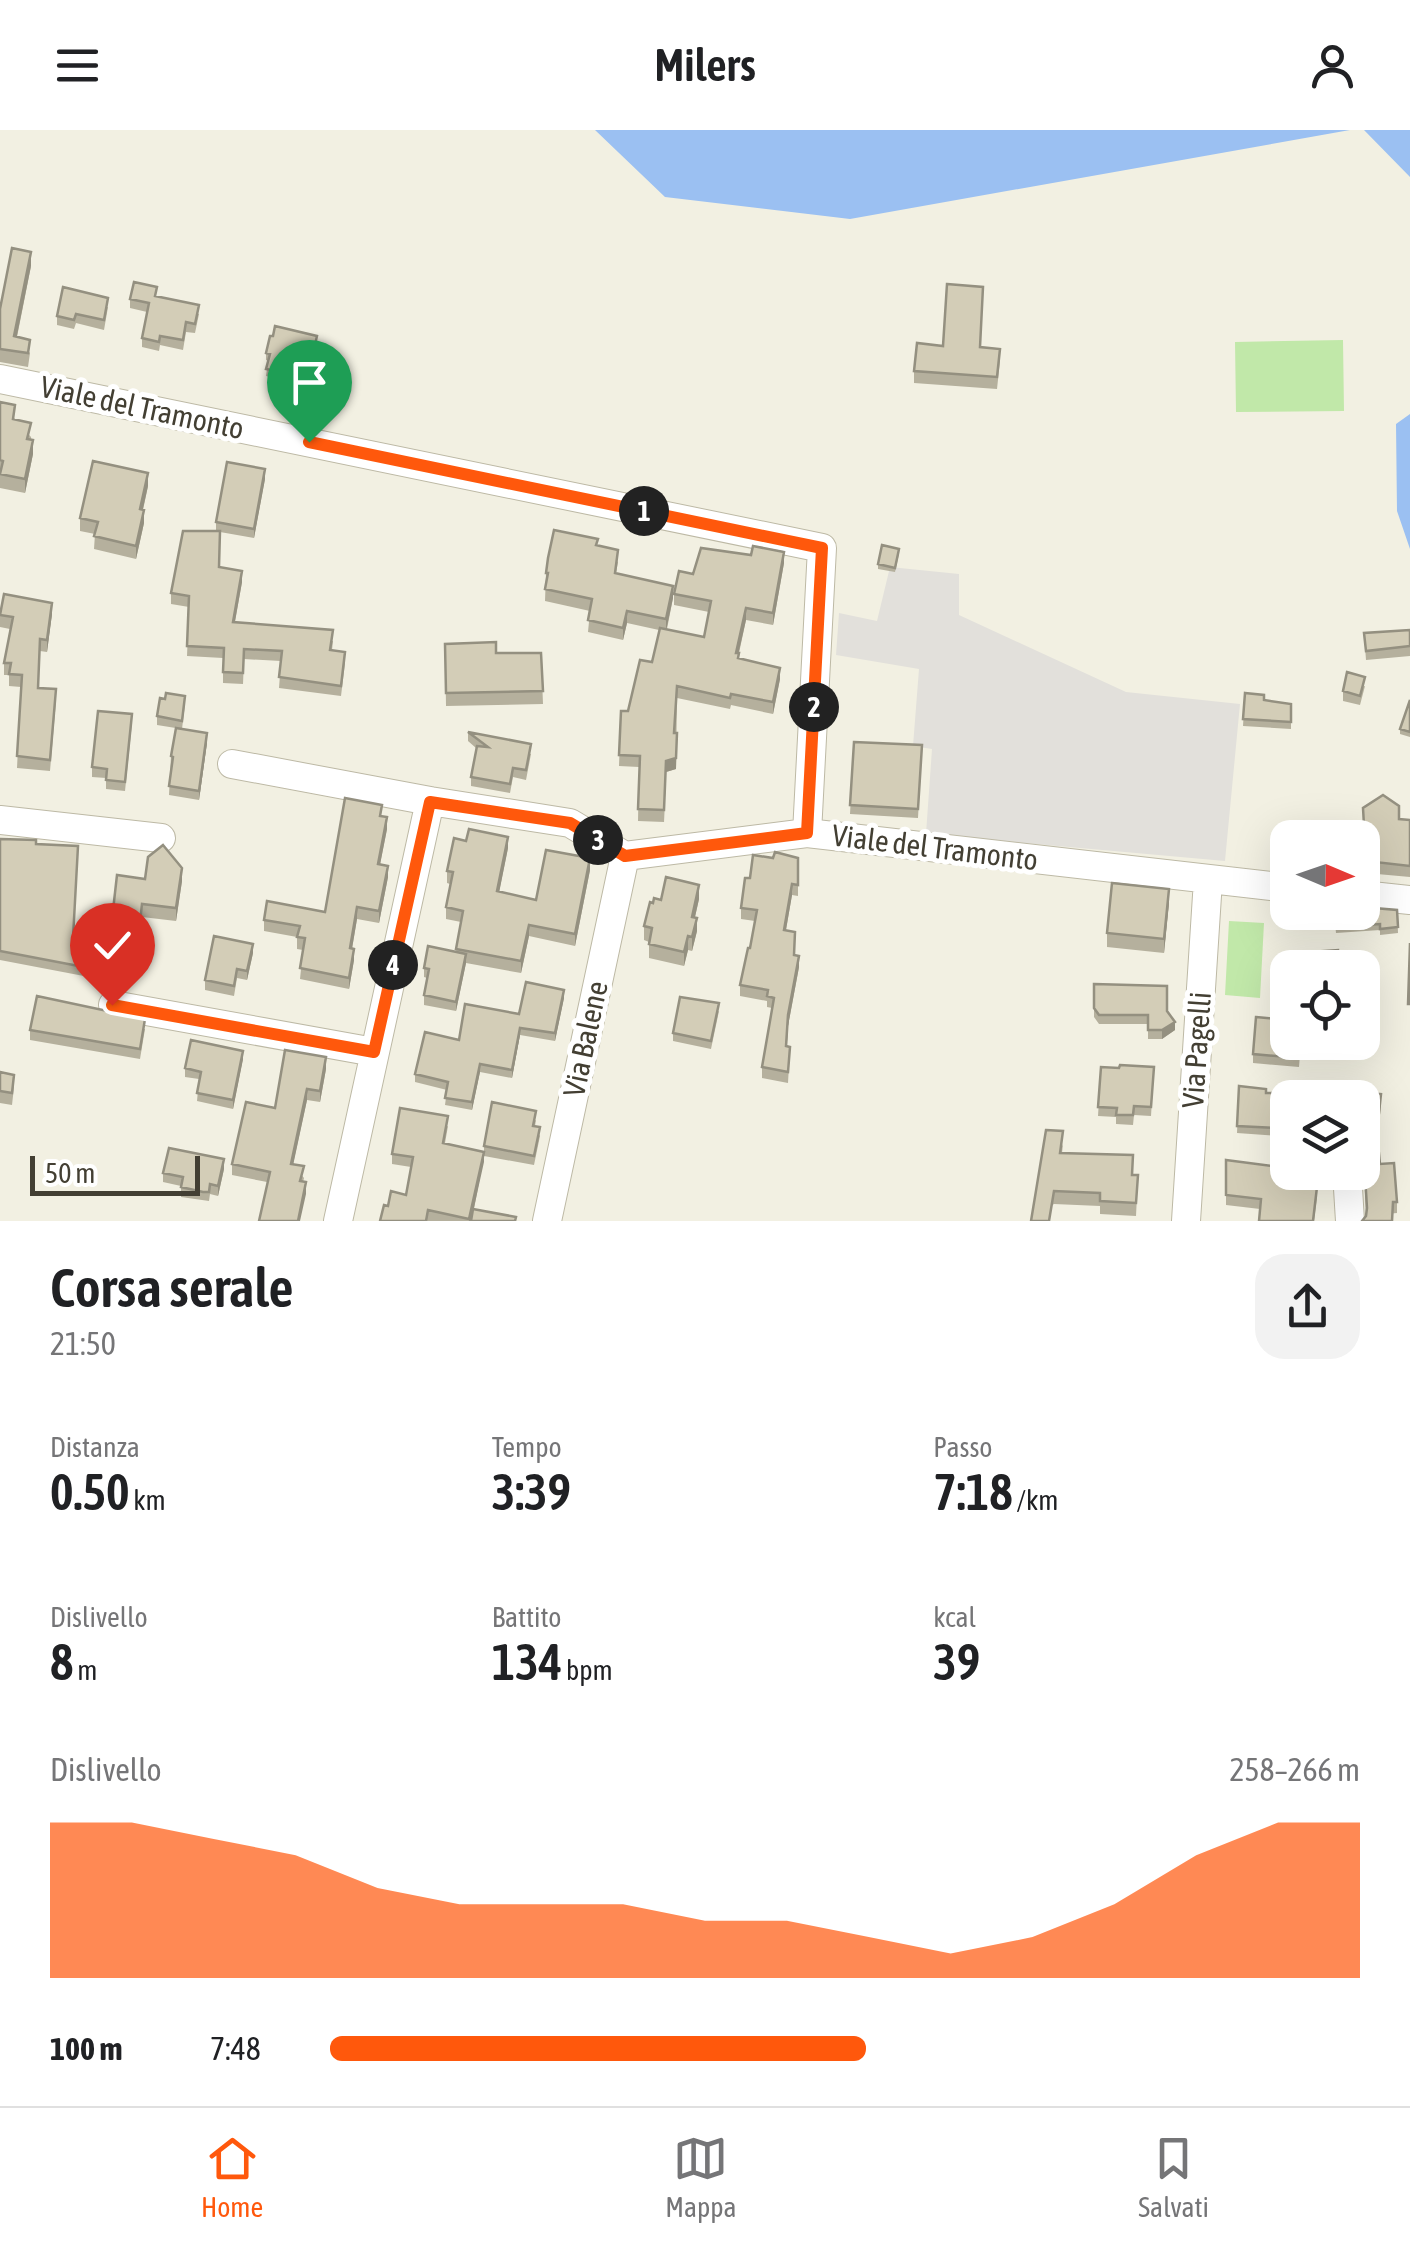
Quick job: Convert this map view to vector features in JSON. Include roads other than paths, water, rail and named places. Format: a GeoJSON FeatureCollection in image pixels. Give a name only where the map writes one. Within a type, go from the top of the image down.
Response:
{"type":"FeatureCollection","features":[{"type":"Feature","properties":{"kind":"street","name":"Viale del Tramonto"},"geometry":{"type":"LineString","coordinates":[[0,379],[822,548],[807,833],[1270,886]]}},
{"type":"Feature","properties":{"kind":"street"},"geometry":{"type":"LineString","coordinates":[[232,764],[430,802],[570,823],[625,856],[807,833]]}},
{"type":"Feature","properties":{"kind":"street"},"geometry":{"type":"LineString","coordinates":[[338,1221],[430,802]]}},
{"type":"Feature","properties":{"kind":"street"},"geometry":{"type":"LineString","coordinates":[[0,820],[161,838]]}},
{"type":"Feature","properties":{"kind":"street","name":"Via Balene"},"geometry":{"type":"LineString","coordinates":[[547,1221],[625,856]]}},
{"type":"Feature","properties":{"kind":"street","name":"Via Pagelli"},"geometry":{"type":"LineString","coordinates":[[1186,1221],[1208,880]]}},
{"type":"Feature","properties":{"kind":"street"},"geometry":{"type":"LineString","coordinates":[[1380,897],[1410,900]]}},
{"type":"Feature","properties":{"kind":"street"},"geometry":{"type":"LineString","coordinates":[[112,1005],[374,1052]]}},
{"type":"Feature","properties":{"kind":"street"},"geometry":{"type":"LineString","coordinates":[[1348,1190],[1350,1221]]}},
{"type":"Feature","properties":{"kind":"water"},"geometry":{"type":"Polygon","coordinates":[[[595,130],[1350,130],[850,219],[665,197],[595,130]]]}},
{"type":"Feature","properties":{"kind":"water"},"geometry":{"type":"Polygon","coordinates":[[[1364,130],[1410,130],[1410,177],[1364,130]]]}},
{"type":"Feature","properties":{"kind":"water"},"geometry":{"type":"Polygon","coordinates":[[[1410,414],[1410,549],[1397,511],[1396,424],[1410,414]]]}}]}
